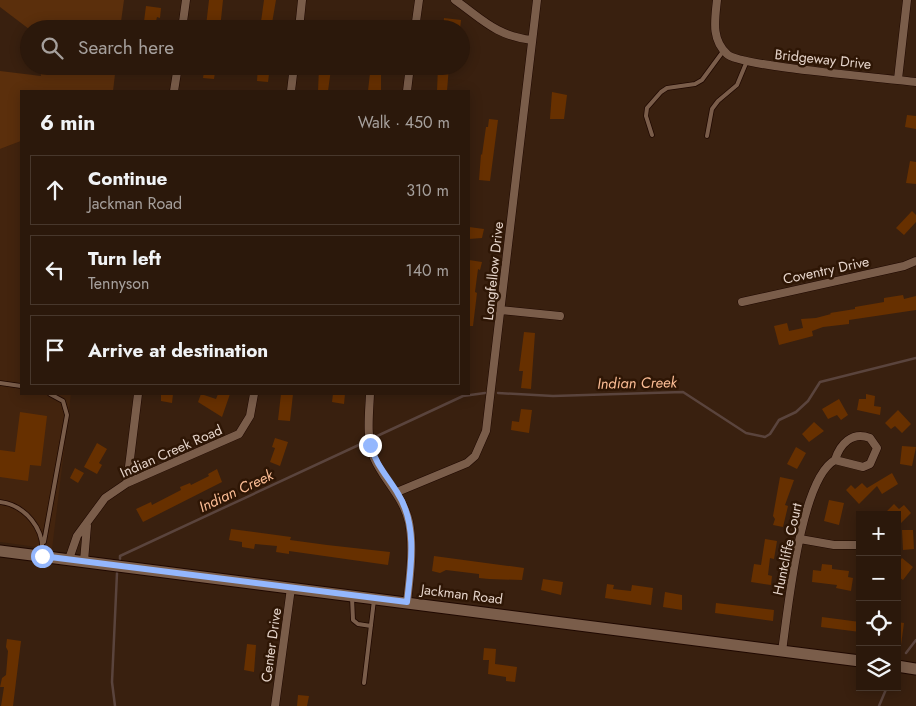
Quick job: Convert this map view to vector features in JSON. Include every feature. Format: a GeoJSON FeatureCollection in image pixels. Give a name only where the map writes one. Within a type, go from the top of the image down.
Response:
{"type":"FeatureCollection","features":[{"type":"Feature","properties":{"kind":"street"},"geometry":{"type":"LineString","coordinates":[[183,20],[186,0]]}},
{"type":"Feature","properties":{"kind":"street"},"geometry":{"type":"LineString","coordinates":[[300,20],[302,0]]}},
{"type":"Feature","properties":{"kind":"street"},"geometry":{"type":"LineString","coordinates":[[416,20],[419,0]]}},
{"type":"Feature","properties":{"kind":"street"},"geometry":{"type":"LineString","coordinates":[[455,0],[496,31],[532,40]]}},
{"type":"Feature","properties":{"kind":"street","name":"Longfellow Drive"},"geometry":{"type":"LineString","coordinates":[[397,492],[458,469],[475,456],[482,445],[486,431],[537,0]]}},
{"type":"Feature","properties":{"kind":"street"},"geometry":{"type":"LineString","coordinates":[[717,0],[714,28],[719,44],[726,53]]}},
{"type":"Feature","properties":{"kind":"street"},"geometry":{"type":"LineString","coordinates":[[898,80],[907,0]]}},
{"type":"Feature","properties":{"kind":"street","name":"Bridgeway Drive"},"geometry":{"type":"LineString","coordinates":[[726,53],[747,62],[916,82]]}},
{"type":"Feature","properties":{"kind":"street"},"geometry":{"type":"LineString","coordinates":[[174,90],[177,75]]}},
{"type":"Feature","properties":{"kind":"street"},"geometry":{"type":"LineString","coordinates":[[292,90],[293,75]]}},
{"type":"Feature","properties":{"kind":"street"},"geometry":{"type":"LineString","coordinates":[[407,90],[409,75]]}},
{"type":"Feature","properties":{"kind":"street","name":"Coventry Drive"},"geometry":{"type":"LineString","coordinates":[[742,302],[904,266],[916,261]]}},
{"type":"Feature","properties":{"kind":"street"},"geometry":{"type":"LineString","coordinates":[[501,310],[560,316]]}},
{"type":"Feature","properties":{"kind":"street"},"geometry":{"type":"LineString","coordinates":[[127,483],[138,395]]}},
{"type":"Feature","properties":{"kind":"street","name":"Indian Creek Road"},"geometry":{"type":"LineString","coordinates":[[69,559],[73,544],[105,498],[127,483],[239,434],[250,416],[254,395]]}},
{"type":"Feature","properties":{"kind":"street"},"geometry":{"type":"LineString","coordinates":[[370,395],[370,445],[382,472],[397,492],[409,522],[412,554],[407,602]]}},
{"type":"Feature","properties":{"kind":"street","name":"Huntcliffe Court"},"geometry":{"type":"LineString","coordinates":[[782,651],[800,539],[822,470],[835,460],[838,449],[848,439],[856,436],[870,438],[877,448],[870,464],[863,467],[835,460]]}},
{"type":"Feature","properties":{"kind":"street"},"geometry":{"type":"LineString","coordinates":[[84,561],[86,526]]}},
{"type":"Feature","properties":{"kind":"street"},"geometry":{"type":"LineString","coordinates":[[800,539],[834,545],[856,545]]}},
{"type":"Feature","properties":{"kind":"street","name":"Jackman Road"},"geometry":{"type":"LineString","coordinates":[[0,551],[856,660]]}},
{"type":"Feature","properties":{"kind":"street","name":"Center Drive"},"geometry":{"type":"LineString","coordinates":[[275,706],[291,588]]}},
{"type":"Feature","properties":{"kind":"street"},"geometry":{"type":"LineString","coordinates":[[901,667],[916,669]]}},
{"type":"Feature","properties":{"kind":"lane"},"geometry":{"type":"LineString","coordinates":[[652,135],[646,116],[647,108],[661,92],[667,88],[695,84],[702,80],[726,53]]}},
{"type":"Feature","properties":{"kind":"lane"},"geometry":{"type":"LineString","coordinates":[[707,136],[714,105],[737,85],[747,62]]}},
{"type":"Feature","properties":{"kind":"lane"},"geometry":{"type":"LineString","coordinates":[[0,383],[20,386]]}},
{"type":"Feature","properties":{"kind":"lane"},"geometry":{"type":"LineString","coordinates":[[42,556],[68,415],[63,401],[52,395]]}},
{"type":"Feature","properties":{"kind":"lane"},"geometry":{"type":"LineString","coordinates":[[0,502],[22,509],[35,524],[44,542]]}},
{"type":"Feature","properties":{"kind":"lane"},"geometry":{"type":"LineString","coordinates":[[352,596],[353,620],[358,624],[371,626]]}},
{"type":"Feature","properties":{"kind":"lane"},"geometry":{"type":"LineString","coordinates":[[364,683],[374,598]]}},
{"type":"Feature","properties":{"kind":"shaded area"},"geometry":{"type":"Polygon","coordinates":[[[0,0],[124,0],[121,20],[20,20],[20,22],[0,7],[0,0]]]}},
{"type":"Feature","properties":{"kind":"shaded area"},"geometry":{"type":"Polygon","coordinates":[[[0,71],[20,73],[20,75],[115,75],[113,90],[20,90],[20,141],[0,149],[0,71]]]}},
{"type":"Feature","properties":{"kind":"shaded area"},"geometry":{"type":"Polygon","coordinates":[[[20,141],[20,395],[71,395],[52,549],[0,542],[0,149],[20,141]]]}},
{"type":"Feature","properties":{"kind":"building"},"geometry":{"type":"Polygon","coordinates":[[[209,0],[223,0],[221,20],[207,20],[209,0]]]}},
{"type":"Feature","properties":{"kind":"building"},"geometry":{"type":"Polygon","coordinates":[[[264,0],[276,0],[273,20],[261,20],[264,0]]]}},
{"type":"Feature","properties":{"kind":"building"},"geometry":{"type":"Polygon","coordinates":[[[146,6],[161,8],[160,18],[157,17],[156,20],[144,20],[146,6]]]}},
{"type":"Feature","properties":{"kind":"building"},"geometry":{"type":"Polygon","coordinates":[[[444,18],[461,20],[444,20],[444,18]]]}},
{"type":"Feature","properties":{"kind":"building"},"geometry":{"type":"Polygon","coordinates":[[[204,75],[215,75],[214,79],[203,78],[204,75]]]}},
{"type":"Feature","properties":{"kind":"building"},"geometry":{"type":"Polygon","coordinates":[[[257,75],[269,75],[268,82],[257,81],[257,75]]]}},
{"type":"Feature","properties":{"kind":"building"},"geometry":{"type":"Polygon","coordinates":[[[319,75],[330,75],[328,90],[318,90],[319,75]]]}},
{"type":"Feature","properties":{"kind":"building"},"geometry":{"type":"Polygon","coordinates":[[[370,75],[381,75],[381,90],[368,90],[370,75]]]}},
{"type":"Feature","properties":{"kind":"building"},"geometry":{"type":"Polygon","coordinates":[[[438,75],[448,75],[447,90],[437,90],[438,75]]]}},
{"type":"Feature","properties":{"kind":"building"},"geometry":{"type":"Polygon","coordinates":[[[552,92],[567,95],[564,119],[550,119],[552,92]]]}},
{"type":"Feature","properties":{"kind":"building"},"geometry":{"type":"Polygon","coordinates":[[[907,115],[916,116],[916,129],[905,127],[907,115]]]}},
{"type":"Feature","properties":{"kind":"building"},"geometry":{"type":"Polygon","coordinates":[[[489,119],[498,120],[490,181],[479,180],[481,154],[489,119]]]}},
{"type":"Feature","properties":{"kind":"building"},"geometry":{"type":"Polygon","coordinates":[[[910,161],[916,162],[916,184],[906,183],[910,161]]]}},
{"type":"Feature","properties":{"kind":"building"},"geometry":{"type":"Polygon","coordinates":[[[912,211],[916,215],[916,222],[904,235],[896,228],[912,211]]]}},
{"type":"Feature","properties":{"kind":"building"},"geometry":{"type":"Polygon","coordinates":[[[470,227],[484,229],[482,238],[470,239],[470,227]]]}},
{"type":"Feature","properties":{"kind":"building"},"geometry":{"type":"Polygon","coordinates":[[[470,260],[482,262],[480,270],[478,269],[473,326],[470,326],[470,260]]]}},
{"type":"Feature","properties":{"kind":"building"},"geometry":{"type":"Polygon","coordinates":[[[903,295],[904,299],[916,296],[916,310],[849,320],[849,324],[823,327],[812,331],[813,336],[779,345],[774,326],[787,323],[789,331],[803,328],[801,319],[816,318],[830,313],[855,309],[855,307],[884,302],[884,298],[903,295]]]}},
{"type":"Feature","properties":{"kind":"building"},"geometry":{"type":"Polygon","coordinates":[[[524,332],[535,333],[531,389],[521,388],[523,371],[519,371],[524,332]]]}},
{"type":"Feature","properties":{"kind":"building"},"geometry":{"type":"Polygon","coordinates":[[[866,394],[875,396],[874,406],[881,407],[880,415],[857,410],[859,399],[866,399],[866,394]]]}},
{"type":"Feature","properties":{"kind":"building"},"geometry":{"type":"Polygon","coordinates":[[[161,395],[173,395],[172,403],[161,401],[161,395]]]}},
{"type":"Feature","properties":{"kind":"building"},"geometry":{"type":"Polygon","coordinates":[[[201,395],[216,399],[218,395],[230,395],[222,417],[198,402],[201,395]]]}},
{"type":"Feature","properties":{"kind":"building"},"geometry":{"type":"Polygon","coordinates":[[[281,395],[293,395],[290,421],[278,420],[281,395]]]}},
{"type":"Feature","properties":{"kind":"building"},"geometry":{"type":"Polygon","coordinates":[[[333,395],[345,395],[344,404],[332,402],[333,395]]]}},
{"type":"Feature","properties":{"kind":"building"},"geometry":{"type":"Polygon","coordinates":[[[839,399],[848,415],[841,420],[837,415],[828,419],[822,409],[839,399]]]}},
{"type":"Feature","properties":{"kind":"building"},"geometry":{"type":"Polygon","coordinates":[[[521,409],[532,410],[529,433],[511,430],[512,421],[519,422],[521,409]]]}},
{"type":"Feature","properties":{"kind":"building"},"geometry":{"type":"Polygon","coordinates":[[[898,410],[911,424],[902,433],[895,426],[891,429],[885,423],[898,410]]]}},
{"type":"Feature","properties":{"kind":"building"},"geometry":{"type":"Polygon","coordinates":[[[20,412],[47,416],[41,466],[30,465],[28,481],[0,477],[0,450],[15,452],[20,412]]]}},
{"type":"Feature","properties":{"kind":"building"},"geometry":{"type":"Polygon","coordinates":[[[814,422],[824,431],[809,442],[802,434],[814,422]]]}},
{"type":"Feature","properties":{"kind":"building"},"geometry":{"type":"Polygon","coordinates":[[[275,438],[288,442],[280,466],[270,462],[275,448],[272,447],[275,438]]]}},
{"type":"Feature","properties":{"kind":"building"},"geometry":{"type":"Polygon","coordinates":[[[97,443],[107,449],[99,463],[102,465],[97,474],[84,467],[97,443]]]}},
{"type":"Feature","properties":{"kind":"building"},"geometry":{"type":"Polygon","coordinates":[[[902,446],[916,447],[912,466],[900,464],[902,446]]]}},
{"type":"Feature","properties":{"kind":"building"},"geometry":{"type":"Polygon","coordinates":[[[796,447],[806,453],[797,469],[787,464],[796,447]]]}},
{"type":"Feature","properties":{"kind":"building"},"geometry":{"type":"Polygon","coordinates":[[[75,468],[84,473],[78,483],[70,478],[75,468]]]}},
{"type":"Feature","properties":{"kind":"building"},"geometry":{"type":"Polygon","coordinates":[[[217,469],[222,482],[143,522],[136,509],[151,502],[152,505],[181,490],[180,487],[190,483],[191,485],[209,476],[208,474],[217,469]]]}},
{"type":"Feature","properties":{"kind":"building"},"geometry":{"type":"Polygon","coordinates":[[[892,473],[898,484],[882,494],[877,486],[859,504],[846,490],[851,485],[855,489],[862,483],[867,488],[892,473]]]}},
{"type":"Feature","properties":{"kind":"building"},"geometry":{"type":"Polygon","coordinates":[[[780,477],[794,480],[785,505],[788,506],[783,527],[773,525],[780,477]]]}},
{"type":"Feature","properties":{"kind":"building"},"geometry":{"type":"Polygon","coordinates":[[[829,500],[844,503],[839,525],[824,521],[829,500]]]}},
{"type":"Feature","properties":{"kind":"building"},"geometry":{"type":"Polygon","coordinates":[[[894,504],[899,509],[904,505],[911,513],[901,523],[901,511],[887,511],[894,504]]]}},
{"type":"Feature","properties":{"kind":"building"},"geometry":{"type":"Polygon","coordinates":[[[231,529],[291,537],[290,540],[390,552],[388,565],[289,551],[289,554],[276,552],[277,546],[255,544],[254,549],[242,547],[242,542],[229,540],[231,529]]]}},
{"type":"Feature","properties":{"kind":"building"},"geometry":{"type":"Polygon","coordinates":[[[902,530],[913,530],[914,549],[903,550],[902,530]]]}},
{"type":"Feature","properties":{"kind":"building"},"geometry":{"type":"Polygon","coordinates":[[[765,539],[777,541],[774,559],[770,558],[768,575],[772,576],[771,585],[751,582],[754,564],[761,565],[765,539]]]}},
{"type":"Feature","properties":{"kind":"building"},"geometry":{"type":"Polygon","coordinates":[[[434,556],[524,568],[522,580],[479,578],[479,574],[446,570],[440,573],[432,571],[434,556]]]}},
{"type":"Feature","properties":{"kind":"building"},"geometry":{"type":"Polygon","coordinates":[[[902,558],[913,567],[903,580],[901,579],[902,558]]]}},
{"type":"Feature","properties":{"kind":"building"},"geometry":{"type":"Polygon","coordinates":[[[822,564],[832,565],[832,569],[849,571],[848,577],[853,578],[851,591],[836,588],[837,585],[812,582],[813,570],[821,571],[822,564]]]}},
{"type":"Feature","properties":{"kind":"building"},"geometry":{"type":"Polygon","coordinates":[[[543,579],[563,582],[561,595],[541,590],[543,579]]]}},
{"type":"Feature","properties":{"kind":"building"},"geometry":{"type":"Polygon","coordinates":[[[607,584],[614,585],[613,589],[631,591],[632,585],[653,588],[651,605],[605,598],[607,584]]]}},
{"type":"Feature","properties":{"kind":"building"},"geometry":{"type":"Polygon","coordinates":[[[665,592],[682,595],[682,610],[663,607],[665,592]]]}},
{"type":"Feature","properties":{"kind":"building"},"geometry":{"type":"Polygon","coordinates":[[[716,603],[774,610],[773,621],[715,613],[716,603]]]}},
{"type":"Feature","properties":{"kind":"building"},"geometry":{"type":"Polygon","coordinates":[[[822,617],[856,621],[856,631],[821,627],[822,617]]]}},
{"type":"Feature","properties":{"kind":"building"},"geometry":{"type":"Polygon","coordinates":[[[901,623],[904,623],[901,645],[901,623]]]}},
{"type":"Feature","properties":{"kind":"building"},"geometry":{"type":"Polygon","coordinates":[[[7,639],[21,641],[13,706],[1,706],[4,687],[0,687],[2,678],[6,675],[7,639]]]}},
{"type":"Feature","properties":{"kind":"building"},"geometry":{"type":"Polygon","coordinates":[[[247,644],[256,645],[254,672],[244,670],[247,644]]]}},
{"type":"Feature","properties":{"kind":"building"},"geometry":{"type":"Polygon","coordinates":[[[484,648],[496,649],[495,664],[517,667],[515,682],[506,681],[506,677],[488,674],[489,660],[483,660],[484,648]]]}},
{"type":"Feature","properties":{"kind":"building"},"geometry":{"type":"Polygon","coordinates":[[[298,695],[309,696],[307,706],[297,706],[298,695]]]}},
{"type":"Feature","properties":{"kind":"waterway","name":"Indian Creek"},"geometry":{"type":"LineString","coordinates":[[498,393],[553,396],[683,392],[746,433],[765,437],[770,434],[779,420],[796,412],[808,401],[820,382],[916,358]]}},
{"type":"Feature","properties":{"kind":"waterway","name":"Indian Creek"},"geometry":{"type":"LineString","coordinates":[[375,437],[463,396],[485,393]]}},
{"type":"Feature","properties":{"kind":"waterway","name":"Indian Creek"},"geometry":{"type":"LineString","coordinates":[[120,559],[120,556],[363,443]]}},
{"type":"Feature","properties":{"kind":"waterway","name":"Indian Creek"},"geometry":{"type":"LineString","coordinates":[[115,706],[112,682],[117,573]]}},
{"type":"Feature","properties":{"kind":"waterway"},"geometry":{"type":"LineString","coordinates":[[906,653],[916,640]]}},
{"type":"Feature","properties":{"kind":"waterway"},"geometry":{"type":"LineString","coordinates":[[879,706],[885,691]]}},
{"type":"Feature","properties":{"kind":"route"},"geometry":{"type":"LineString","coordinates":[[42,556],[407,602],[412,554],[409,522],[397,492],[375,460],[370,445]]}}]}
